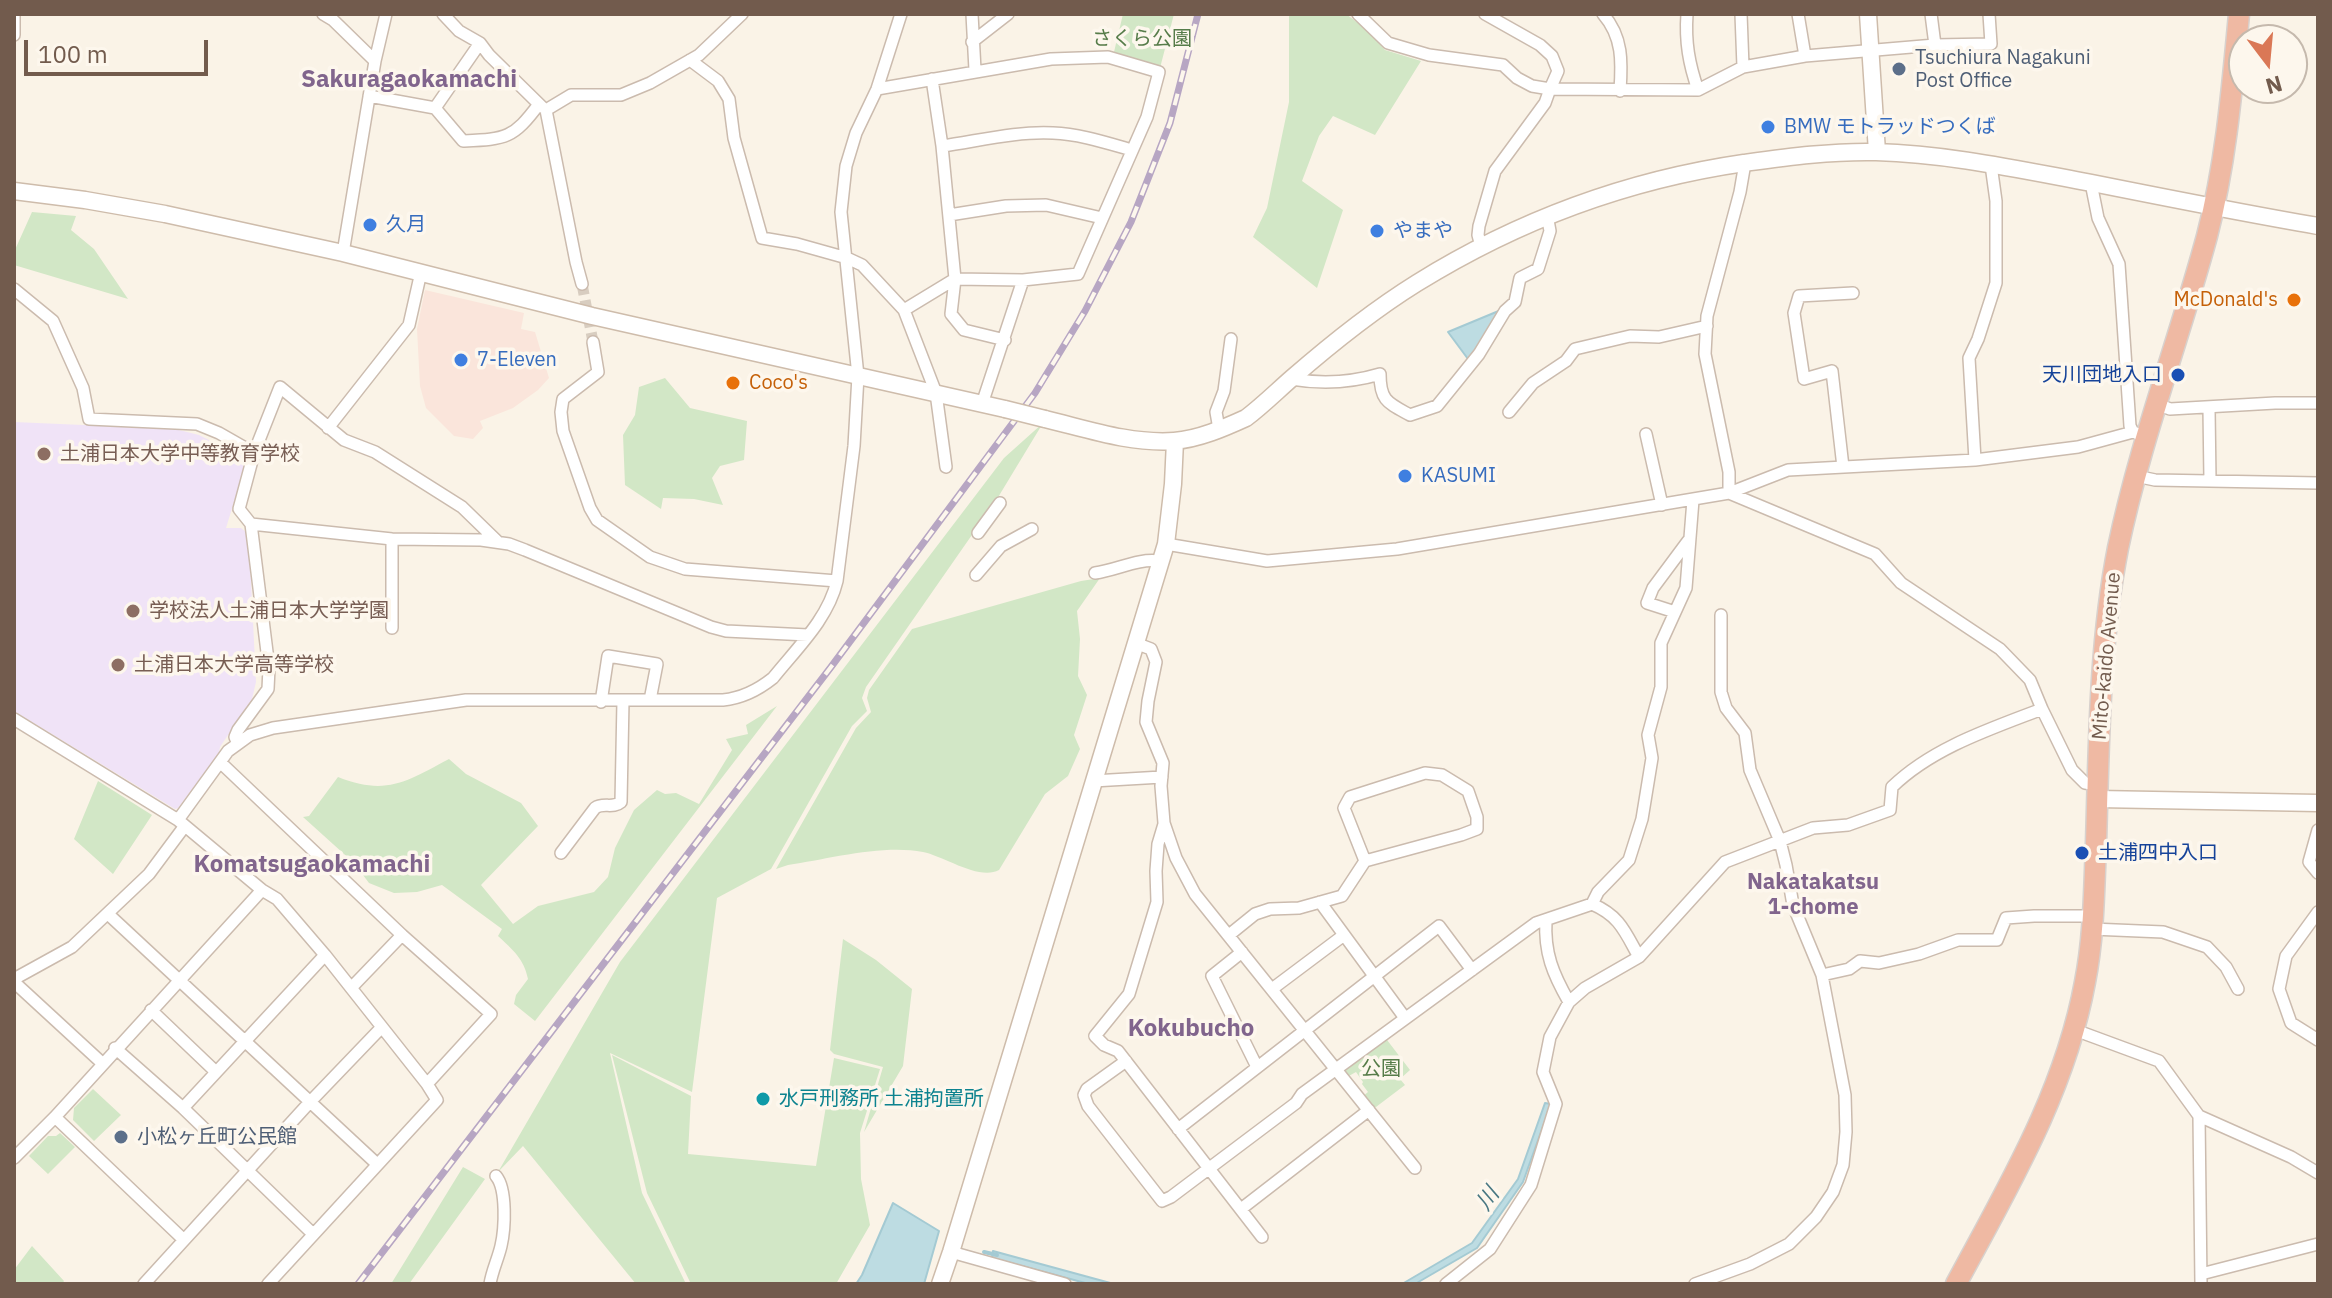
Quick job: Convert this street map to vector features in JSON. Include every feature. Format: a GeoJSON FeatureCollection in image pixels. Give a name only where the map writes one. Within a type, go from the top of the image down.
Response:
{"type":"FeatureCollection","features":[{"type":"Feature","properties":{"kind":"highway","name":"Mito-kaido Avenue"},"geometry":{"type":"LineString","coordinates":[[1956,1284],[2032,1140],[2055,1089],[2075,1030],[2093,923],[2103,655],[2118,547],[2136,476],[2140,435],[2157,404],[2214,207],[2222,167],[2239,14]]}},
{"type":"Feature","properties":{"kind":"street"},"geometry":{"type":"LineString","coordinates":[[14,14],[14,35]]}},
{"type":"Feature","properties":{"kind":"street"},"geometry":{"type":"LineString","coordinates":[[323,14],[375,61]]}},
{"type":"Feature","properties":{"kind":"street"},"geometry":{"type":"LineString","coordinates":[[343,253],[375,61],[386,14]]}},
{"type":"Feature","properties":{"kind":"street"},"geometry":{"type":"LineString","coordinates":[[443,14],[459,31],[480,43],[542,107],[582,284]]}},
{"type":"Feature","properties":{"kind":"street"},"geometry":{"type":"LineString","coordinates":[[369,96],[435,108],[463,141],[498,139],[522,127],[542,107],[571,95],[621,95],[650,83],[699,55],[742,14]]}},
{"type":"Feature","properties":{"kind":"street"},"geometry":{"type":"LineString","coordinates":[[102,1063],[14,981],[72,947],[149,874],[220,762],[237,742],[273,728],[444,703],[737,699],[773,678],[808,635],[834,595],[854,446],[858,376],[841,212],[845,177],[856,133],[877,89],[901,14]]}},
{"type":"Feature","properties":{"kind":"street"},"geometry":{"type":"LineString","coordinates":[[972,14],[975,70]]}},
{"type":"Feature","properties":{"kind":"street"},"geometry":{"type":"LineString","coordinates":[[972,42],[1008,14]]}},
{"type":"Feature","properties":{"kind":"street"},"geometry":{"type":"LineString","coordinates":[[1481,246],[1479,226],[1495,171],[1545,103],[1558,71],[1552,56],[1540,45],[1485,14]]}},
{"type":"Feature","properties":{"kind":"street"},"geometry":{"type":"LineString","coordinates":[[1603,14],[1612,24],[1622,53],[1620,91]]}},
{"type":"Feature","properties":{"kind":"street"},"geometry":{"type":"LineString","coordinates":[[1687,14],[1685,34],[1688,61],[1698,90]]}},
{"type":"Feature","properties":{"kind":"street"},"geometry":{"type":"LineString","coordinates":[[1741,14],[1743,67]]}},
{"type":"Feature","properties":{"kind":"street"},"geometry":{"type":"LineString","coordinates":[[1798,14],[1805,56]]}},
{"type":"Feature","properties":{"kind":"street"},"geometry":{"type":"LineString","coordinates":[[1868,14],[1877,152]]}},
{"type":"Feature","properties":{"kind":"street"},"geometry":{"type":"LineString","coordinates":[[1931,14],[1935,45]]}},
{"type":"Feature","properties":{"kind":"street"},"geometry":{"type":"LineString","coordinates":[[1363,15],[1388,43],[1429,55],[1503,65],[1532,86],[1620,91],[1698,90],[1743,67],[1805,56],[1935,45],[1991,44],[1989,14]]}},
{"type":"Feature","properties":{"kind":"street"},"geometry":{"type":"LineString","coordinates":[[435,108],[480,43]]}},
{"type":"Feature","properties":{"kind":"street"},"geometry":{"type":"LineString","coordinates":[[877,89],[1051,59],[1108,57],[1159,72],[1147,117],[1078,274],[1023,280],[955,279],[904,310]]}},
{"type":"Feature","properties":{"kind":"street"},"geometry":{"type":"LineString","coordinates":[[690,60],[718,81],[729,99],[734,138],[762,238],[797,244],[862,265],[904,310],[936,393],[946,467]]}},
{"type":"Feature","properties":{"kind":"street"},"geometry":{"type":"LineString","coordinates":[[932,79],[955,279],[951,314],[964,330],[1005,340]]}},
{"type":"Feature","properties":{"kind":"street"},"geometry":{"type":"LineString","coordinates":[[942,146],[1055,132],[1132,150]]}},
{"type":"Feature","properties":{"kind":"street"},"geometry":{"type":"LineString","coordinates":[[14,191],[165,214],[343,253],[592,316],[936,393],[1107,435],[1175,441],[1246,418],[1351,329],[1391,300],[1481,246],[1547,215],[1676,174],[1791,155],[1877,152],[1991,165],[2318,226]]}},
{"type":"Feature","properties":{"kind":"street"},"geometry":{"type":"LineString","coordinates":[[1729,493],[1729,472],[1705,354],[1707,316],[1745,163]]}},
{"type":"Feature","properties":{"kind":"street"},"geometry":{"type":"LineString","coordinates":[[1975,460],[1969,358],[1996,283],[1996,201],[1991,165]]}},
{"type":"Feature","properties":{"kind":"street"},"geometry":{"type":"LineString","coordinates":[[2091,183],[2098,218],[2119,264],[2130,426],[2140,435]]}},
{"type":"Feature","properties":{"kind":"street"},"geometry":{"type":"LineString","coordinates":[[949,215],[1006,206],[1046,205],[1102,218]]}},
{"type":"Feature","properties":{"kind":"street"},"geometry":{"type":"LineString","coordinates":[[1291,379],[1348,382],[1380,374],[1380,393],[1389,404],[1410,415],[1437,406],[1479,354],[1505,311],[1515,302],[1520,278],[1538,269],[1550,231],[1547,215]]}},
{"type":"Feature","properties":{"kind":"street"},"geometry":{"type":"LineString","coordinates":[[328,428],[409,325],[421,272]]}},
{"type":"Feature","properties":{"kind":"street"},"geometry":{"type":"LineString","coordinates":[[982,404],[1023,280]]}},
{"type":"Feature","properties":{"kind":"street"},"geometry":{"type":"LineString","coordinates":[[14,289],[53,321],[83,388],[89,419],[197,424],[254,453]]}},
{"type":"Feature","properties":{"kind":"street"},"geometry":{"type":"LineString","coordinates":[[1843,467],[1832,371],[1804,379],[1794,313],[1799,296],[1853,293]]}},
{"type":"Feature","properties":{"kind":"street"},"geometry":{"type":"LineString","coordinates":[[1509,412],[1533,383],[1566,361],[1575,349],[1630,336],[1659,337],[1707,326]]}},
{"type":"Feature","properties":{"kind":"street"},"geometry":{"type":"LineString","coordinates":[[1219,429],[1216,412],[1224,391],[1231,339]]}},
{"type":"Feature","properties":{"kind":"street"},"geometry":{"type":"LineString","coordinates":[[593,342],[598,372],[563,399],[561,412],[563,431],[597,520],[650,557],[685,569],[837,581]]}},
{"type":"Feature","properties":{"kind":"street"},"geometry":{"type":"LineString","coordinates":[[237,742],[235,737],[238,730],[268,689],[269,668],[251,524],[239,509],[254,453],[280,387],[344,440],[375,452],[462,507],[498,542]]}},
{"type":"Feature","properties":{"kind":"street"},"geometry":{"type":"LineString","coordinates":[[2157,404],[2170,409],[2209,409],[2318,403]]}},
{"type":"Feature","properties":{"kind":"street"},"geometry":{"type":"LineString","coordinates":[[2209,409],[2210,480]]}},
{"type":"Feature","properties":{"kind":"street"},"geometry":{"type":"LineString","coordinates":[[1646,434],[1662,505]]}},
{"type":"Feature","properties":{"kind":"street"},"geometry":{"type":"LineString","coordinates":[[1166,544],[1267,561],[1397,549],[1729,493],[1788,470],[1975,460],[2078,447],[2140,435]]}},
{"type":"Feature","properties":{"kind":"street"},"geometry":{"type":"LineString","coordinates":[[940,1284],[1166,544],[1175,441]]}},
{"type":"Feature","properties":{"kind":"street"},"geometry":{"type":"LineString","coordinates":[[2136,476],[2155,480],[2318,483]]}},
{"type":"Feature","properties":{"kind":"street"},"geometry":{"type":"LineString","coordinates":[[1729,493],[1875,554],[1901,583],[2000,649],[2030,680],[2072,770],[2098,792],[2318,803]]}},
{"type":"Feature","properties":{"kind":"street"},"geometry":{"type":"LineString","coordinates":[[1126,1061],[1087,1089],[1084,1095],[1088,1106],[1162,1201],[1296,1103],[1302,1094],[1335,1069],[1536,923],[1592,904],[1598,892],[1629,860],[1642,819],[1652,758],[1648,735],[1661,687],[1661,643],[1686,588],[1693,500]]}},
{"type":"Feature","properties":{"kind":"street"},"geometry":{"type":"LineString","coordinates":[[978,533],[1000,503]]}},
{"type":"Feature","properties":{"kind":"street"},"geometry":{"type":"LineString","coordinates":[[251,524],[392,539],[498,542],[525,550],[711,627],[726,631],[808,635]]}},
{"type":"Feature","properties":{"kind":"street"},"geometry":{"type":"LineString","coordinates":[[976,575],[1001,546],[1032,529]]}},
{"type":"Feature","properties":{"kind":"street"},"geometry":{"type":"LineString","coordinates":[[392,539],[392,628]]}},
{"type":"Feature","properties":{"kind":"street"},"geometry":{"type":"LineString","coordinates":[[1675,612],[1647,603],[1653,588],[1689,541]]}},
{"type":"Feature","properties":{"kind":"street"},"geometry":{"type":"LineString","coordinates":[[1095,573],[1141,561],[1159,561]]}},
{"type":"Feature","properties":{"kind":"street"},"geometry":{"type":"LineString","coordinates":[[1695,1284],[1720,1280],[1789,1244],[1816,1217],[1833,1192],[1843,1165],[1846,1132],[1845,1095],[1822,975],[1793,905],[1780,841],[1750,770],[1745,733],[1726,708],[1721,692],[1721,615]]}},
{"type":"Feature","properties":{"kind":"street"},"geometry":{"type":"LineString","coordinates":[[1135,643],[1151,649],[1156,662],[1146,722],[1163,763],[1164,823],[1176,858],[1195,894],[1415,1168]]}},
{"type":"Feature","properties":{"kind":"street"},"geometry":{"type":"LineString","coordinates":[[601,702],[608,656],[657,664],[650,700]]}},
{"type":"Feature","properties":{"kind":"street"},"geometry":{"type":"LineString","coordinates":[[561,853],[595,808],[621,802],[623,701]]}},
{"type":"Feature","properties":{"kind":"street"},"geometry":{"type":"LineString","coordinates":[[1446,1284],[1490,1249],[1531,1185],[1556,1104],[1543,1072],[1550,1037],[1569,1002],[1585,988],[1639,957],[1725,862],[1813,828],[1848,825],[1890,810],[1892,787],[1908,771],[1978,733],[2042,709]]}},
{"type":"Feature","properties":{"kind":"street"},"geometry":{"type":"LineString","coordinates":[[14,719],[181,824],[277,899],[325,955],[437,1100],[268,1284]]}},
{"type":"Feature","properties":{"kind":"street"},"geometry":{"type":"LineString","coordinates":[[220,762],[402,935],[491,1014],[427,1084]]}},
{"type":"Feature","properties":{"kind":"street"},"geometry":{"type":"LineString","coordinates":[[1229,935],[1255,914],[1270,909],[1299,908],[1342,896],[1365,861],[1477,829],[1477,817],[1468,791],[1442,775],[1425,773],[1350,797],[1344,808],[1365,861]]}},
{"type":"Feature","properties":{"kind":"street"},"geometry":{"type":"LineString","coordinates":[[1093,781],[1162,777]]}},
{"type":"Feature","properties":{"kind":"street"},"geometry":{"type":"LineString","coordinates":[[1164,823],[1158,844],[1157,902],[1129,994],[1095,1036],[1104,1045],[1118,1051],[1262,1237]]}},
{"type":"Feature","properties":{"kind":"street"},"geometry":{"type":"LineString","coordinates":[[2318,830],[2309,862],[2318,873]]}},
{"type":"Feature","properties":{"kind":"street"},"geometry":{"type":"LineString","coordinates":[[14,1158],[262,890]]}},
{"type":"Feature","properties":{"kind":"street"},"geometry":{"type":"LineString","coordinates":[[1320,902],[1405,1018]]}},
{"type":"Feature","properties":{"kind":"street"},"geometry":{"type":"LineString","coordinates":[[1592,904],[1609,912],[1624,929],[1639,957]]}},
{"type":"Feature","properties":{"kind":"street"},"geometry":{"type":"LineString","coordinates":[[2318,912],[2286,956],[2279,989],[2291,1023],[2318,1040]]}},
{"type":"Feature","properties":{"kind":"street"},"geometry":{"type":"LineString","coordinates":[[108,914],[377,1164]]}},
{"type":"Feature","properties":{"kind":"street"},"geometry":{"type":"LineString","coordinates":[[1822,975],[1849,969],[1860,961],[1879,963],[1919,954],[1958,940],[1997,940],[2006,918],[2034,916],[2163,932],[2207,947],[2226,967],[2238,989]]}},
{"type":"Feature","properties":{"kind":"street"},"geometry":{"type":"LineString","coordinates":[[1546,920],[1545,941],[1553,974],[1569,1002]]}},
{"type":"Feature","properties":{"kind":"street"},"geometry":{"type":"LineString","coordinates":[[1178,1129],[1439,926],[1472,970]]}},
{"type":"Feature","properties":{"kind":"street"},"geometry":{"type":"LineString","coordinates":[[351,988],[402,935]]}},
{"type":"Feature","properties":{"kind":"street"},"geometry":{"type":"LineString","coordinates":[[1272,989],[1344,935]]}},
{"type":"Feature","properties":{"kind":"street"},"geometry":{"type":"LineString","coordinates":[[1242,952],[1212,976],[1257,1067]]}},
{"type":"Feature","properties":{"kind":"street"},"geometry":{"type":"LineString","coordinates":[[183,1108],[325,955]]}},
{"type":"Feature","properties":{"kind":"street"},"geometry":{"type":"LineString","coordinates":[[151,1010],[216,1072]]}},
{"type":"Feature","properties":{"kind":"street"},"geometry":{"type":"LineString","coordinates":[[144,1284],[381,1028]]}},
{"type":"Feature","properties":{"kind":"street"},"geometry":{"type":"LineString","coordinates":[[2075,1030],[2159,1061],[2199,1116],[2291,1157],[2318,1173]]}},
{"type":"Feature","properties":{"kind":"street"},"geometry":{"type":"LineString","coordinates":[[115,1048],[183,1108],[313,1234]]}},
{"type":"Feature","properties":{"kind":"street"},"geometry":{"type":"LineString","coordinates":[[1241,1209],[1369,1110]]}},
{"type":"Feature","properties":{"kind":"street"},"geometry":{"type":"LineString","coordinates":[[2199,1116],[2201,1279],[2318,1244]]}},
{"type":"Feature","properties":{"kind":"street"},"geometry":{"type":"LineString","coordinates":[[55,1117],[184,1240]]}},
{"type":"Feature","properties":{"kind":"street"},"geometry":{"type":"LineString","coordinates":[[490,1284],[503,1235],[502,1192],[496,1176]]}},
{"type":"Feature","properties":{"kind":"street"},"geometry":{"type":"LineString","coordinates":[[951,1252],[1065,1284]]}},
{"type":"Feature","properties":{"kind":"shaded area"},"geometry":{"type":"Polygon","coordinates":[[[425,290],[524,313],[521,329],[535,332],[549,378],[513,408],[480,421],[483,428],[473,439],[454,436],[426,408],[420,386],[417,329],[425,290]]]}},
{"type":"Feature","properties":{"kind":"shaded area","name":"学校法人土浦日本大学学園"},"geometry":{"type":"Polygon","coordinates":[[[14,422],[175,429],[199,435],[241,456],[245,466],[226,528],[241,528],[249,541],[256,682],[252,699],[219,753],[178,808],[14,711],[14,422]]]}},
{"type":"Feature","properties":{"kind":"green space","name":"さくら公園"},"geometry":{"type":"Polygon","coordinates":[[[1123,14],[1174,14],[1160,68],[1117,57],[1114,52],[1123,14]]]}},
{"type":"Feature","properties":{"kind":"green space"},"geometry":{"type":"Polygon","coordinates":[[[1289,14],[1346,14],[1366,29],[1385,50],[1421,61],[1375,135],[1333,116],[1319,136],[1302,181],[1343,210],[1317,288],[1253,237],[1267,208],[1289,102],[1289,14]]]}},
{"type":"Feature","properties":{"kind":"green space"},"geometry":{"type":"Polygon","coordinates":[[[32,212],[76,216],[71,230],[94,249],[128,299],[14,265],[14,252],[32,212]]]}},
{"type":"Feature","properties":{"kind":"green space"},"geometry":{"type":"Polygon","coordinates":[[[665,378],[690,408],[747,421],[744,460],[720,466],[712,478],[723,505],[694,499],[663,498],[661,509],[625,485],[623,435],[635,415],[639,387],[665,378]]]}},
{"type":"Feature","properties":{"kind":"green space"},"geometry":{"type":"Polygon","coordinates":[[[1043,423],[997,499],[866,687],[862,698],[867,711],[852,726],[771,869],[717,898],[692,1092],[610,1053],[642,1193],[686,1284],[636,1284],[523,1146],[498,1172],[620,962],[1004,458],[1043,423]]]}},
{"type":"Feature","properties":{"kind":"green space"},"geometry":{"type":"Polygon","coordinates":[[[1100,578],[1077,611],[1080,639],[1078,676],[1087,695],[1074,735],[1080,749],[1068,776],[1045,794],[999,870],[991,873],[972,870],[931,854],[907,850],[838,856],[776,869],[856,728],[871,712],[867,698],[869,690],[912,629],[1100,578]]]}},
{"type":"Feature","properties":{"kind":"green space"},"geometry":{"type":"Polygon","coordinates":[[[777,706],[535,1021],[514,1004],[516,995],[528,979],[521,960],[498,936],[502,929],[442,885],[417,892],[394,893],[369,883],[354,863],[303,817],[309,816],[338,777],[355,783],[383,786],[408,780],[449,759],[466,774],[521,803],[538,826],[481,885],[513,924],[538,906],[594,892],[608,877],[615,848],[634,810],[657,790],[665,794],[676,793],[699,804],[732,750],[726,739],[748,734],[746,725],[777,706]]]}},
{"type":"Feature","properties":{"kind":"green space"},"geometry":{"type":"Polygon","coordinates":[[[98,781],[152,815],[113,874],[74,839],[98,781]]]}},
{"type":"Feature","properties":{"kind":"green space"},"geometry":{"type":"Polygon","coordinates":[[[843,939],[912,989],[903,1066],[864,1132],[883,1067],[834,1054],[830,1050],[843,939]]]}},
{"type":"Feature","properties":{"kind":"green space","name":"公園"},"geometry":{"type":"Polygon","coordinates":[[[1384,1036],[1410,1070],[1400,1079],[1405,1085],[1372,1110],[1362,1097],[1368,1092],[1356,1072],[1347,1077],[1342,1068],[1384,1036]]]}},
{"type":"Feature","properties":{"kind":"green space"},"geometry":{"type":"Polygon","coordinates":[[[612,1055],[691,1096],[688,1154],[816,1166],[834,1058],[880,1069],[860,1133],[861,1179],[870,1225],[836,1284],[691,1284],[647,1193],[612,1055]]]}},
{"type":"Feature","properties":{"kind":"green space"},"geometry":{"type":"Polygon","coordinates":[[[93,1089],[121,1115],[94,1141],[73,1120],[74,1108],[93,1089]]]}},
{"type":"Feature","properties":{"kind":"green space"},"geometry":{"type":"Polygon","coordinates":[[[60,1133],[75,1147],[48,1174],[29,1156],[48,1136],[60,1133]]]}},
{"type":"Feature","properties":{"kind":"green space"},"geometry":{"type":"Polygon","coordinates":[[[463,1167],[485,1179],[409,1284],[391,1284],[463,1167]]]}},
{"type":"Feature","properties":{"kind":"green space"},"geometry":{"type":"Polygon","coordinates":[[[32,1246],[64,1281],[62,1284],[14,1284],[14,1270],[32,1246]]]}},
{"type":"Feature","properties":{"kind":"water"},"geometry":{"type":"Polygon","coordinates":[[[1501,310],[1477,352],[1468,359],[1448,332],[1501,310]]]}},
{"type":"Feature","properties":{"kind":"water"},"geometry":{"type":"Polygon","coordinates":[[[1545,1103],[1551,1104],[1523,1182],[1477,1248],[1415,1284],[1402,1284],[1472,1243],[1518,1179],[1545,1103]]]}},
{"type":"Feature","properties":{"kind":"water"},"geometry":{"type":"Polygon","coordinates":[[[893,1203],[939,1231],[924,1284],[856,1284],[862,1275],[893,1203]]]}},
{"type":"Feature","properties":{"kind":"water"},"geometry":{"type":"Polygon","coordinates":[[[993,1251],[1114,1284],[1089,1284],[992,1258],[993,1251]]]}},
{"type":"Feature","properties":{"kind":"waterway","name":"川"},"geometry":{"type":"LineString","coordinates":[[984,1252],[997,1255]]}},
{"type":"Feature","properties":{"kind":"tunnel"},"geometry":{"type":"LineString","coordinates":[[582,284],[593,342]]}},
{"type":"Feature","properties":{"kind":"railway"},"geometry":{"type":"LineString","coordinates":[[358,1284],[831,667],[1035,393],[1085,311],[1131,222],[1170,123],[1198,14]]}},
{"type":"Feature","properties":{"kind":"place","name":"Tsuchiura Nagakuni Post Office"},"geometry":{"type":"Point","coordinates":[1899,69]}},
{"type":"Feature","properties":{"kind":"place","name":"BMW モトラッドつくば"},"geometry":{"type":"Point","coordinates":[1768,127]}},
{"type":"Feature","properties":{"kind":"place","name":"久月"},"geometry":{"type":"Point","coordinates":[370,225]}},
{"type":"Feature","properties":{"kind":"place","name":"やまや"},"geometry":{"type":"Point","coordinates":[1377,231]}},
{"type":"Feature","properties":{"kind":"place","name":"McDonald's"},"geometry":{"type":"Point","coordinates":[2294,300]}},
{"type":"Feature","properties":{"kind":"place","name":"7-Eleven"},"geometry":{"type":"Point","coordinates":[461,360]}},
{"type":"Feature","properties":{"kind":"place","name":"天川団地入口"},"geometry":{"type":"Point","coordinates":[2178,375]}},
{"type":"Feature","properties":{"kind":"place","name":"Coco's"},"geometry":{"type":"Point","coordinates":[733,383]}},
{"type":"Feature","properties":{"kind":"place","name":"土浦日本大学中等教育学校"},"geometry":{"type":"Point","coordinates":[44,454]}},
{"type":"Feature","properties":{"kind":"place","name":"KASUMI"},"geometry":{"type":"Point","coordinates":[1405,476]}},
{"type":"Feature","properties":{"kind":"place","name":"学校法人土浦日本大学学園"},"geometry":{"type":"Point","coordinates":[133,611]}},
{"type":"Feature","properties":{"kind":"place","name":"土浦日本大学高等学校"},"geometry":{"type":"Point","coordinates":[118,665]}},
{"type":"Feature","properties":{"kind":"place","name":"土浦四中入口"},"geometry":{"type":"Point","coordinates":[2082,853]}},
{"type":"Feature","properties":{"kind":"place","name":"水戸刑務所 土浦拘置所"},"geometry":{"type":"Point","coordinates":[763,1099]}},
{"type":"Feature","properties":{"kind":"place","name":"小松ヶ丘町公民館"},"geometry":{"type":"Point","coordinates":[121,1137]}},
{"type":"Feature","properties":{"kind":"district","name":"Sakuragaokamachi"},"geometry":{"type":"Point","coordinates":[409,80]}},
{"type":"Feature","properties":{"kind":"district","name":"Komatsugaokamachi"},"geometry":{"type":"Point","coordinates":[312,865]}},
{"type":"Feature","properties":{"kind":"district","name":"Nakatakatsu 1-chome"},"geometry":{"type":"Point","coordinates":[1813,896]}},
{"type":"Feature","properties":{"kind":"district","name":"Kokubucho"},"geometry":{"type":"Point","coordinates":[1191,1029]}}]}
